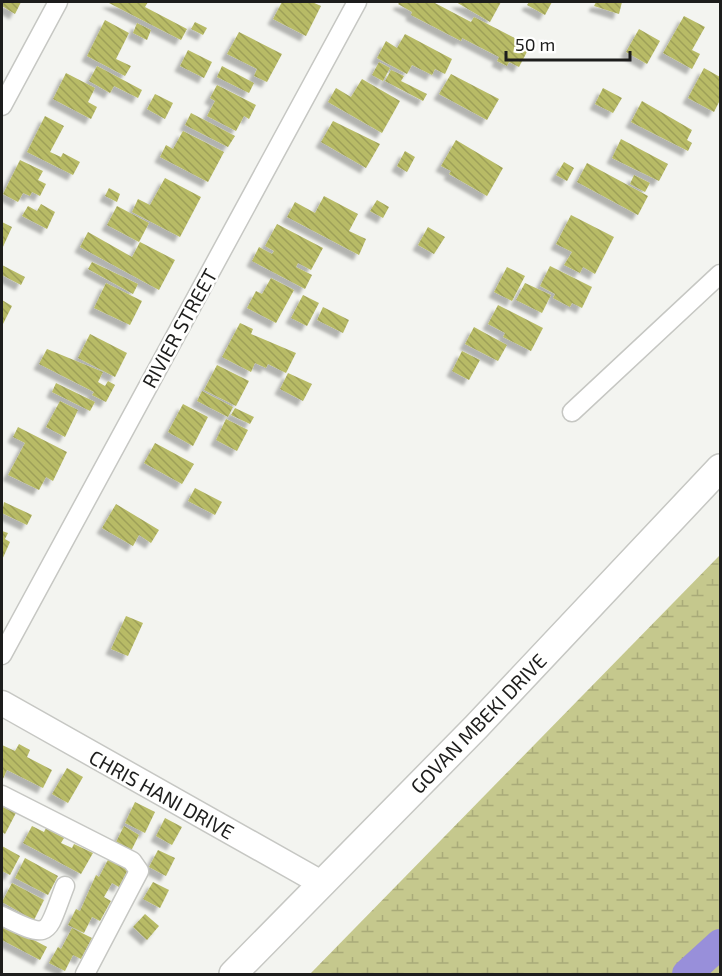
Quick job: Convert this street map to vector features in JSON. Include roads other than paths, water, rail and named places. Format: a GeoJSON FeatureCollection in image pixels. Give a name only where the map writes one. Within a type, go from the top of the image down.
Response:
{"type":"FeatureCollection","features":[{"type":"Feature","properties":{"kind":"main road","name":"GOVAN MBEKI DRIVE"},"geometry":{"type":"LineString","coordinates":[[233,975],[323,884],[720,468]]}},
{"type":"Feature","properties":{"kind":"street"},"geometry":{"type":"LineString","coordinates":[[2,106],[57,2]]}},
{"type":"Feature","properties":{"kind":"street","name":"RIVIER STREET"},"geometry":{"type":"LineString","coordinates":[[2,655],[357,2]]}},
{"type":"Feature","properties":{"kind":"street"},"geometry":{"type":"LineString","coordinates":[[572,412],[720,274]]}},
{"type":"Feature","properties":{"kind":"street","name":"CHRIS HANI DRIVE"},"geometry":{"type":"LineString","coordinates":[[2,703],[323,884]]}},
{"type":"Feature","properties":{"kind":"street"},"geometry":{"type":"LineString","coordinates":[[2,795],[107,847],[132,861],[139,871],[85,975]]}},
{"type":"Feature","properties":{"kind":"street"},"geometry":{"type":"LineString","coordinates":[[2,916],[33,932],[46,928],[65,886]]}},
{"type":"Feature","properties":{"kind":"waterway"},"geometry":{"type":"LineString","coordinates":[[687,974],[720,944]]}}]}
